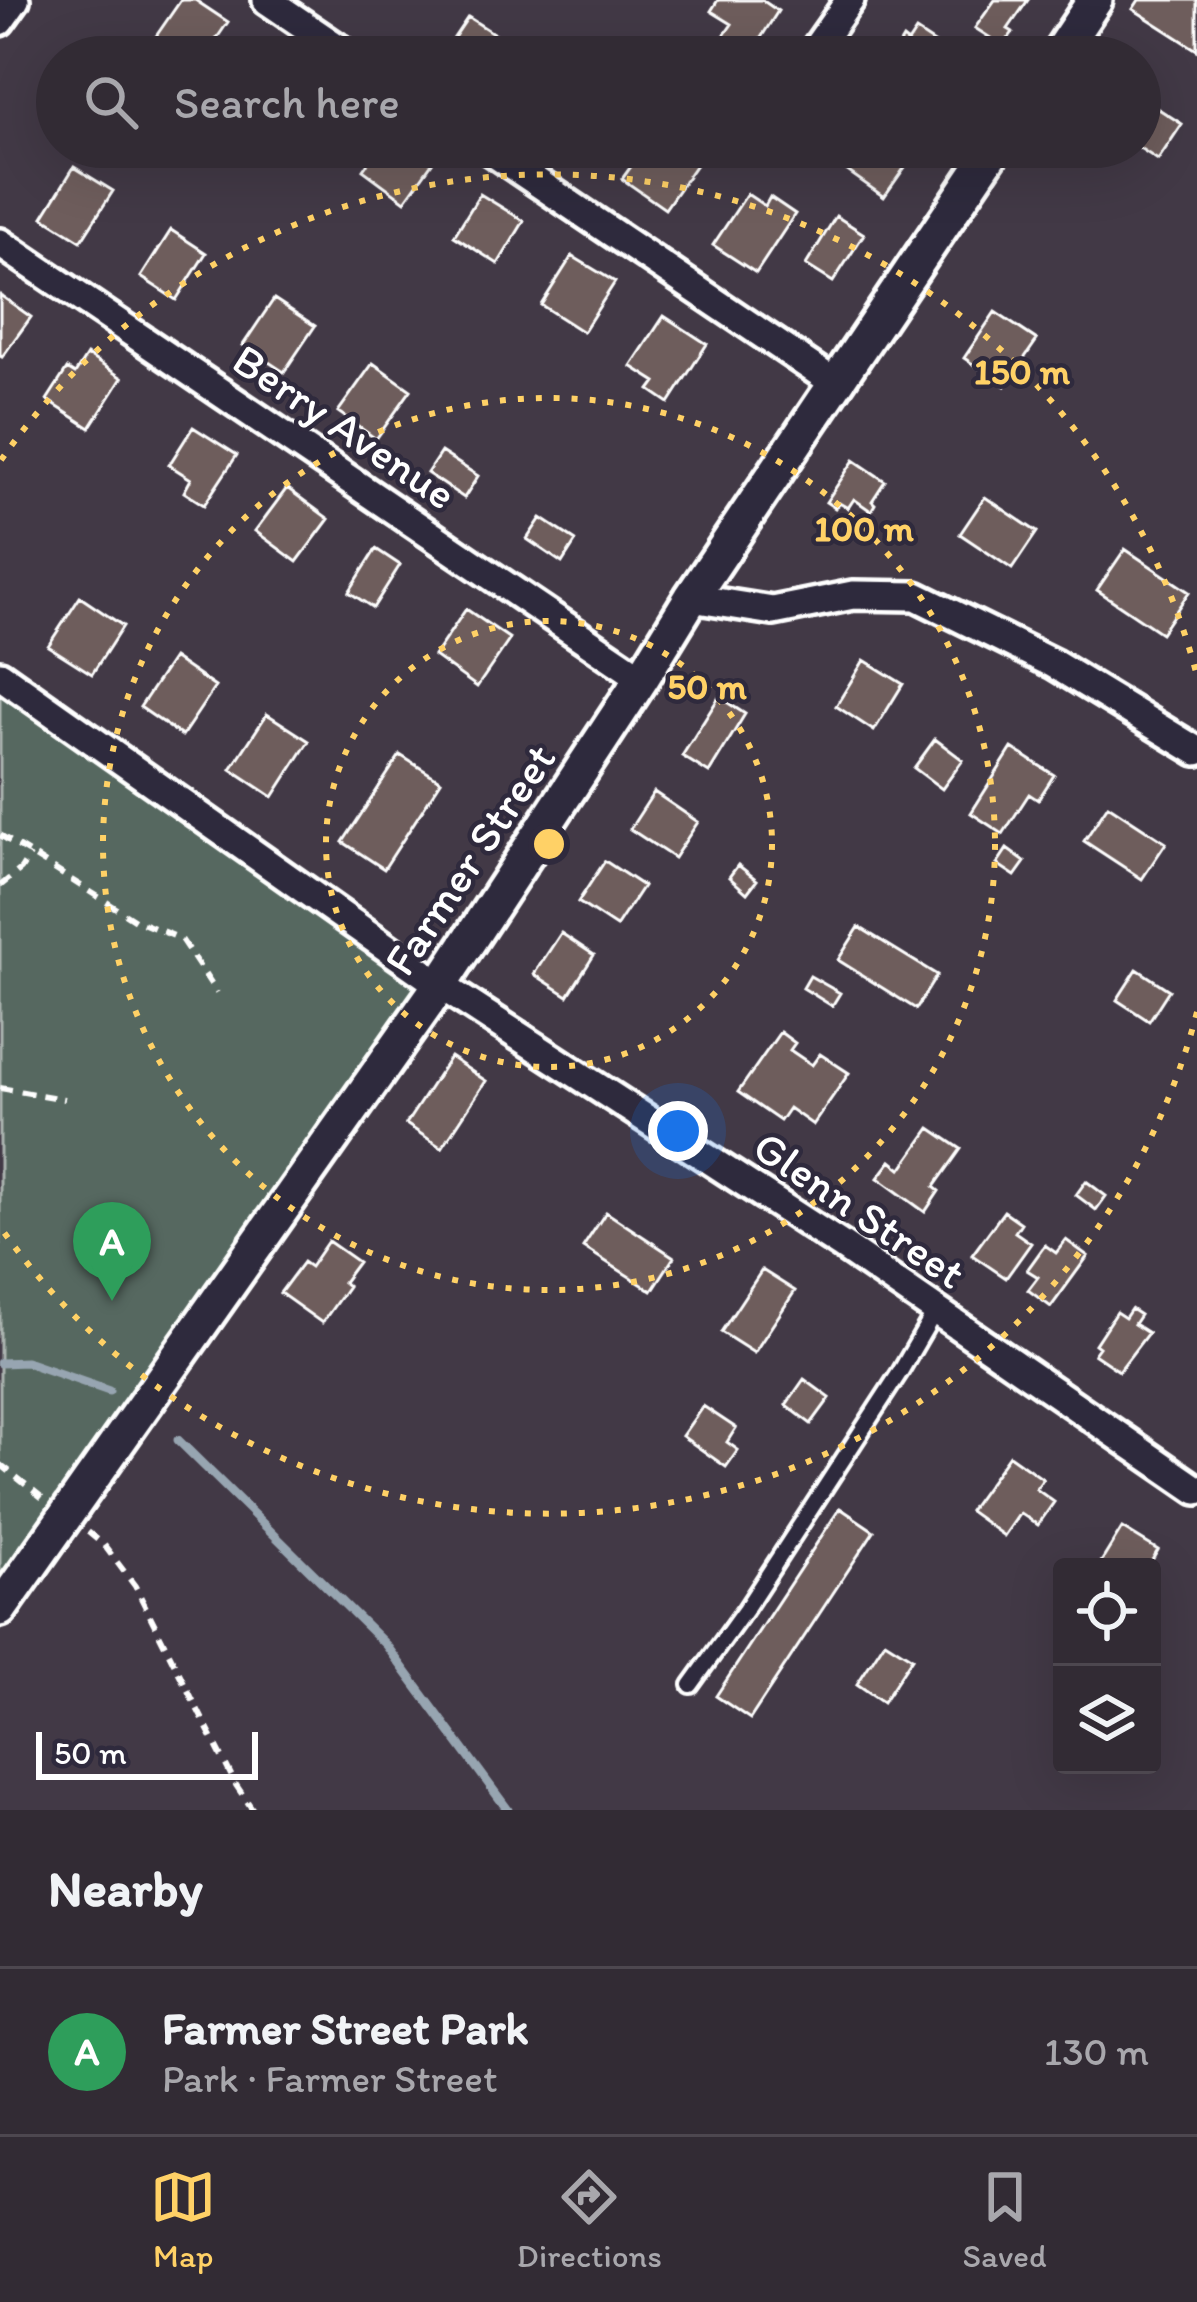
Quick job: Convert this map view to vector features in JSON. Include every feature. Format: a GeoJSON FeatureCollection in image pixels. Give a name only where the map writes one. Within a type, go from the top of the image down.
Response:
{"type":"FeatureCollection","features":[{"type":"Feature","properties":{"kind":"street"},"geometry":{"type":"LineString","coordinates":[[0,20],[15,0]]}},
{"type":"Feature","properties":{"kind":"street"},"geometry":{"type":"LineString","coordinates":[[267,0],[320,36]]}},
{"type":"Feature","properties":{"kind":"street"},"geometry":{"type":"LineString","coordinates":[[825,36],[850,0]]}},
{"type":"Feature","properties":{"kind":"street"},"geometry":{"type":"LineString","coordinates":[[1071,36],[1095,0]]}},
{"type":"Feature","properties":{"kind":"street"},"geometry":{"type":"LineString","coordinates":[[516,168],[835,383]]}},
{"type":"Feature","properties":{"kind":"street","name":"Farmer Street"},"geometry":{"type":"LineString","coordinates":[[0,1609],[440,985],[691,598],[981,168]]}},
{"type":"Feature","properties":{"kind":"street","name":"Berry Avenue"},"geometry":{"type":"LineString","coordinates":[[0,243],[643,678]]}},
{"type":"Feature","properties":{"kind":"street"},"geometry":{"type":"LineString","coordinates":[[691,598],[773,611],[853,595],[916,596],[1054,664],[1197,751]]}},
{"type":"Feature","properties":{"kind":"street","name":"Glenn Street"},"geometry":{"type":"LineString","coordinates":[[0,676],[440,985],[842,1245],[1197,1490]]}},
{"type":"Feature","properties":{"kind":"lane"},"geometry":{"type":"LineString","coordinates":[[691,1685],[745,1610],[936,1310]]}},
{"type":"Feature","properties":{"kind":"path"},"geometry":{"type":"LineString","coordinates":[[0,836],[135,920],[182,939],[217,993]]}},
{"type":"Feature","properties":{"kind":"path"},"geometry":{"type":"LineString","coordinates":[[0,886],[30,855]]}},
{"type":"Feature","properties":{"kind":"path"},"geometry":{"type":"LineString","coordinates":[[0,1088],[64,1099]]}},
{"type":"Feature","properties":{"kind":"path"},"geometry":{"type":"LineString","coordinates":[[0,1464],[104,1545],[134,1586],[253,1810]]}},
{"type":"Feature","properties":{"kind":"green space"},"geometry":{"type":"Polygon","coordinates":[[[0,688],[446,974],[0,1628],[0,688]]]}},
{"type":"Feature","properties":{"kind":"building"},"geometry":{"type":"Polygon","coordinates":[[[181,0],[195,0],[228,22],[218,36],[156,36],[181,0]]]}},
{"type":"Feature","properties":{"kind":"building"},"geometry":{"type":"Polygon","coordinates":[[[718,0],[762,0],[778,11],[762,36],[724,36],[732,24],[711,11],[718,0]]]}},
{"type":"Feature","properties":{"kind":"building"},"geometry":{"type":"Polygon","coordinates":[[[995,0],[1028,0],[1008,29],[1013,32],[1010,36],[987,36],[975,28],[995,0]]]}},
{"type":"Feature","properties":{"kind":"building"},"geometry":{"type":"Polygon","coordinates":[[[1139,0],[1197,0],[1197,50],[1133,9],[1139,0]]]}},
{"type":"Feature","properties":{"kind":"building"},"geometry":{"type":"Polygon","coordinates":[[[468,17],[498,36],[455,36],[468,17]]]}},
{"type":"Feature","properties":{"kind":"building"},"geometry":{"type":"Polygon","coordinates":[[[1161,110],[1182,124],[1161,156],[1161,110]]]}},
{"type":"Feature","properties":{"kind":"building"},"geometry":{"type":"Polygon","coordinates":[[[73,168],[113,191],[81,241],[43,217],[73,168]]]}},
{"type":"Feature","properties":{"kind":"building"},"geometry":{"type":"Polygon","coordinates":[[[364,168],[428,168],[405,201],[364,168]]]}},
{"type":"Feature","properties":{"kind":"building"},"geometry":{"type":"Polygon","coordinates":[[[630,168],[694,168],[665,209],[622,179],[630,168]]]}},
{"type":"Feature","properties":{"kind":"building"},"geometry":{"type":"Polygon","coordinates":[[[843,168],[904,168],[884,197],[843,168]]]}},
{"type":"Feature","properties":{"kind":"building"},"geometry":{"type":"Polygon","coordinates":[[[480,194],[524,221],[498,264],[454,236],[480,194]]]}},
{"type":"Feature","properties":{"kind":"building"},"geometry":{"type":"Polygon","coordinates":[[[747,194],[765,206],[770,197],[795,214],[756,273],[713,245],[747,194]]]}},
{"type":"Feature","properties":{"kind":"building"},"geometry":{"type":"Polygon","coordinates":[[[836,216],[864,234],[833,282],[806,265],[836,216]]]}},
{"type":"Feature","properties":{"kind":"building"},"geometry":{"type":"Polygon","coordinates":[[[171,230],[206,253],[176,300],[141,277],[171,230]]]}},
{"type":"Feature","properties":{"kind":"building"},"geometry":{"type":"Polygon","coordinates":[[[572,256],[615,282],[583,332],[541,305],[572,256]]]}},
{"type":"Feature","properties":{"kind":"building"},"geometry":{"type":"Polygon","coordinates":[[[0,295],[31,317],[2,357],[0,356],[0,295]]]}},
{"type":"Feature","properties":{"kind":"building"},"geometry":{"type":"Polygon","coordinates":[[[274,299],[315,326],[284,372],[243,345],[274,299]]]}},
{"type":"Feature","properties":{"kind":"building"},"geometry":{"type":"Polygon","coordinates":[[[995,312],[1037,340],[1005,386],[964,358],[995,312]]]}},
{"type":"Feature","properties":{"kind":"building"},"geometry":{"type":"Polygon","coordinates":[[[664,316],[707,344],[669,403],[650,390],[656,382],[631,366],[664,316]]]}},
{"type":"Feature","properties":{"kind":"building"},"geometry":{"type":"Polygon","coordinates":[[[87,355],[122,378],[90,428],[47,400],[67,369],[75,374],[87,355]]]}},
{"type":"Feature","properties":{"kind":"building"},"geometry":{"type":"Polygon","coordinates":[[[373,363],[411,390],[376,439],[338,412],[373,363]]]}},
{"type":"Feature","properties":{"kind":"building"},"geometry":{"type":"Polygon","coordinates":[[[193,427],[237,455],[204,505],[184,492],[191,479],[169,465],[193,427]]]}},
{"type":"Feature","properties":{"kind":"building"},"geometry":{"type":"Polygon","coordinates":[[[441,452],[478,476],[464,498],[427,473],[441,452]]]}},
{"type":"Feature","properties":{"kind":"building"},"geometry":{"type":"Polygon","coordinates":[[[854,460],[885,481],[871,511],[854,499],[848,508],[826,502],[854,460]]]}},
{"type":"Feature","properties":{"kind":"building"},"geometry":{"type":"Polygon","coordinates":[[[287,488],[329,519],[297,562],[255,531],[287,488]]]}},
{"type":"Feature","properties":{"kind":"building"},"geometry":{"type":"Polygon","coordinates":[[[985,497],[1037,532],[1012,569],[960,534],[985,497]]]}},
{"type":"Feature","properties":{"kind":"building"},"geometry":{"type":"Polygon","coordinates":[[[541,518],[576,541],[562,563],[527,539],[541,518]]]}},
{"type":"Feature","properties":{"kind":"building"},"geometry":{"type":"Polygon","coordinates":[[[376,549],[400,565],[373,608],[349,592],[376,549]]]}},
{"type":"Feature","properties":{"kind":"building"},"geometry":{"type":"Polygon","coordinates":[[[1125,549],[1189,592],[1161,633],[1097,590],[1125,549]]]}},
{"type":"Feature","properties":{"kind":"building"},"geometry":{"type":"Polygon","coordinates":[[[80,597],[123,626],[92,674],[48,646],[80,597]]]}},
{"type":"Feature","properties":{"kind":"building"},"geometry":{"type":"Polygon","coordinates":[[[466,609],[510,639],[477,687],[434,656],[466,609]]]}},
{"type":"Feature","properties":{"kind":"building"},"geometry":{"type":"Polygon","coordinates":[[[173,658],[215,687],[182,736],[140,707],[173,658]]]}},
{"type":"Feature","properties":{"kind":"building"},"geometry":{"type":"Polygon","coordinates":[[[864,660],[903,684],[874,731],[836,706],[864,660]]]}},
{"type":"Feature","properties":{"kind":"building"},"geometry":{"type":"Polygon","coordinates":[[[719,697],[745,714],[709,773],[682,756],[719,697]]]}},
{"type":"Feature","properties":{"kind":"building"},"geometry":{"type":"Polygon","coordinates":[[[267,714],[309,741],[273,797],[231,769],[267,714]]]}},
{"type":"Feature","properties":{"kind":"building"},"geometry":{"type":"Polygon","coordinates":[[[935,739],[963,760],[942,789],[914,768],[935,739]]]}},
{"type":"Feature","properties":{"kind":"building"},"geometry":{"type":"Polygon","coordinates":[[[1012,748],[1054,775],[1038,800],[1029,794],[1003,834],[971,813],[1012,748]]]}},
{"type":"Feature","properties":{"kind":"building"},"geometry":{"type":"Polygon","coordinates":[[[400,755],[441,781],[384,869],[343,842],[400,755]]]}},
{"type":"Feature","properties":{"kind":"building"},"geometry":{"type":"Polygon","coordinates":[[[654,792],[698,822],[674,858],[630,829],[654,792]]]}},
{"type":"Feature","properties":{"kind":"building"},"geometry":{"type":"Polygon","coordinates":[[[1108,805],[1166,843],[1142,879],[1084,841],[1108,805]]]}},
{"type":"Feature","properties":{"kind":"building"},"geometry":{"type":"Polygon","coordinates":[[[1007,849],[1025,862],[1015,876],[997,864],[1007,849]]]}},
{"type":"Feature","properties":{"kind":"building"},"geometry":{"type":"Polygon","coordinates":[[[605,861],[643,886],[616,927],[578,902],[605,861]]]}},
{"type":"Feature","properties":{"kind":"building"},"geometry":{"type":"Polygon","coordinates":[[[738,865],[757,880],[747,893],[729,877],[738,865]]]}},
{"type":"Feature","properties":{"kind":"building"},"geometry":{"type":"Polygon","coordinates":[[[859,927],[937,975],[916,1009],[838,960],[859,927]]]}},
{"type":"Feature","properties":{"kind":"building"},"geometry":{"type":"Polygon","coordinates":[[[561,933],[594,955],[568,996],[534,974],[561,933]]]}},
{"type":"Feature","properties":{"kind":"building"},"geometry":{"type":"Polygon","coordinates":[[[1137,969],[1169,990],[1149,1021],[1117,1000],[1137,969]]]}},
{"type":"Feature","properties":{"kind":"building"},"geometry":{"type":"Polygon","coordinates":[[[810,976],[840,993],[832,1006],[803,988],[810,976]]]}},
{"type":"Feature","properties":{"kind":"building"},"geometry":{"type":"Polygon","coordinates":[[[780,1032],[795,1043],[790,1050],[812,1065],[820,1054],[849,1073],[813,1125],[789,1108],[780,1121],[738,1092],[780,1032]]]}},
{"type":"Feature","properties":{"kind":"building"},"geometry":{"type":"Polygon","coordinates":[[[450,1057],[486,1081],[442,1148],[406,1124],[450,1057]]]}},
{"type":"Feature","properties":{"kind":"building"},"geometry":{"type":"Polygon","coordinates":[[[930,1128],[961,1149],[934,1187],[939,1191],[925,1212],[878,1178],[891,1161],[901,1169],[930,1128]]]}},
{"type":"Feature","properties":{"kind":"building"},"geometry":{"type":"Polygon","coordinates":[[[1086,1181],[1106,1196],[1096,1210],[1076,1195],[1086,1181]]]}},
{"type":"Feature","properties":{"kind":"building"},"geometry":{"type":"Polygon","coordinates":[[[1004,1211],[1021,1223],[1015,1232],[1031,1243],[1006,1278],[972,1255],[1004,1211]]]}},
{"type":"Feature","properties":{"kind":"building"},"geometry":{"type":"Polygon","coordinates":[[[606,1212],[674,1257],[652,1291],[583,1247],[606,1212]]]}},
{"type":"Feature","properties":{"kind":"building"},"geometry":{"type":"Polygon","coordinates":[[[1066,1240],[1088,1256],[1051,1307],[1028,1290],[1038,1277],[1027,1270],[1045,1245],[1056,1253],[1066,1240]]]}},
{"type":"Feature","properties":{"kind":"building"},"geometry":{"type":"Polygon","coordinates":[[[328,1241],[358,1262],[322,1323],[280,1293],[303,1262],[310,1267],[328,1241]]]}},
{"type":"Feature","properties":{"kind":"building"},"geometry":{"type":"Polygon","coordinates":[[[762,1270],[795,1291],[754,1353],[721,1332],[762,1270]]]}},
{"type":"Feature","properties":{"kind":"building"},"geometry":{"type":"Polygon","coordinates":[[[1131,1309],[1140,1315],[1134,1324],[1148,1333],[1119,1371],[1094,1354],[1099,1347],[1095,1344],[1116,1312],[1125,1318],[1131,1309]]]}},
{"type":"Feature","properties":{"kind":"building"},"geometry":{"type":"Polygon","coordinates":[[[804,1379],[830,1398],[811,1424],[786,1405],[804,1379]]]}},
{"type":"Feature","properties":{"kind":"building"},"geometry":{"type":"Polygon","coordinates":[[[703,1406],[736,1428],[727,1442],[738,1450],[726,1467],[682,1436],[703,1406]]]}},
{"type":"Feature","properties":{"kind":"building"},"geometry":{"type":"Polygon","coordinates":[[[1009,1455],[1043,1479],[1036,1489],[1054,1502],[1038,1525],[1020,1513],[1004,1536],[969,1511],[1009,1455]]]}},
{"type":"Feature","properties":{"kind":"building"},"geometry":{"type":"Polygon","coordinates":[[[840,1508],[874,1531],[750,1719],[716,1696],[840,1508]]]}},
{"type":"Feature","properties":{"kind":"building"},"geometry":{"type":"Polygon","coordinates":[[[1122,1528],[1158,1550],[1153,1558],[1104,1558],[1122,1528]]]}},
{"type":"Feature","properties":{"kind":"building"},"geometry":{"type":"Polygon","coordinates":[[[885,1641],[912,1658],[883,1702],[857,1684],[885,1641]]]}},
{"type":"Feature","properties":{"kind":"waterway"},"geometry":{"type":"LineString","coordinates":[[0,1363],[26,1362],[109,1391]]}},
{"type":"Feature","properties":{"kind":"waterway"},"geometry":{"type":"LineString","coordinates":[[178,1440],[386,1645],[508,1810]]}},
{"type":"Feature","properties":{"kind":"place","name":"Farmer Street Park"},"geometry":{"type":"Point","coordinates":[112,1301]}}]}
